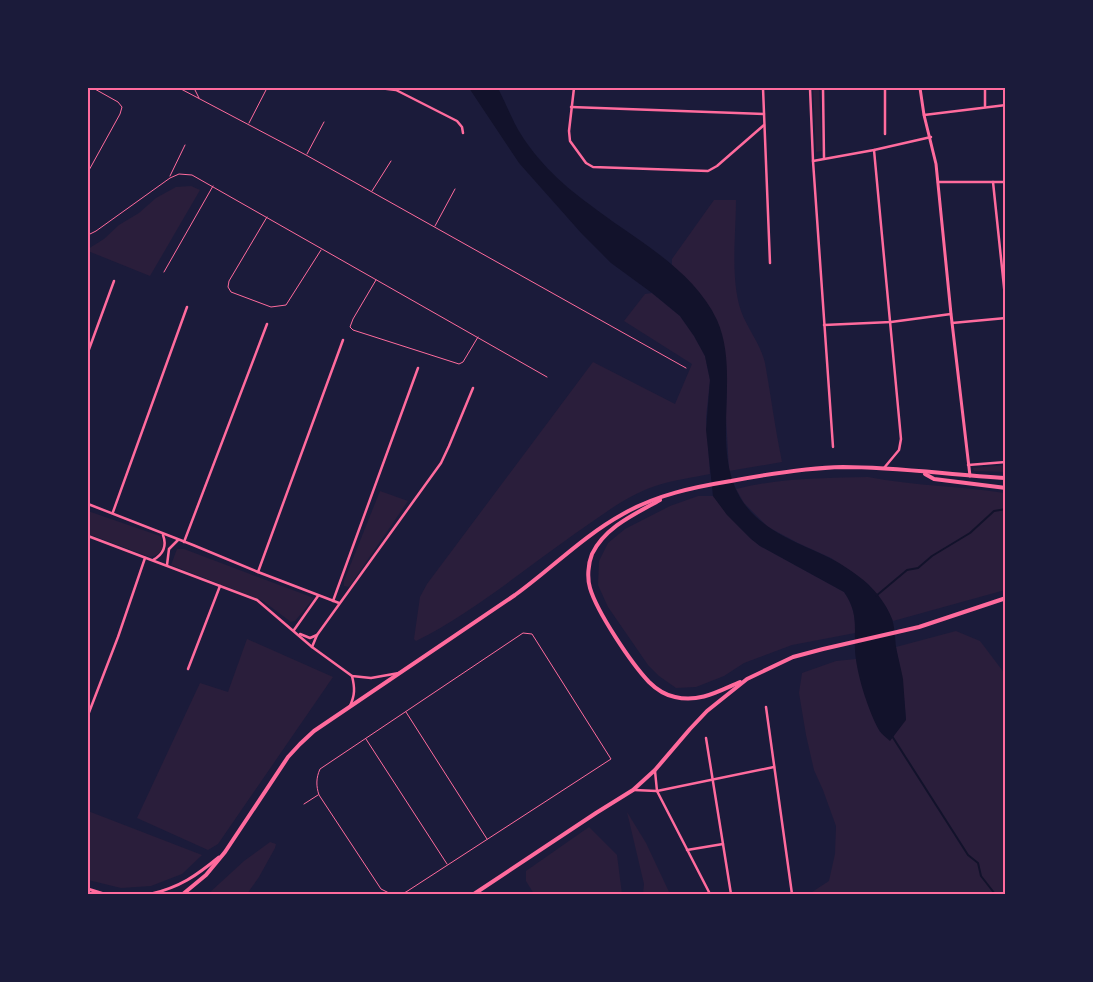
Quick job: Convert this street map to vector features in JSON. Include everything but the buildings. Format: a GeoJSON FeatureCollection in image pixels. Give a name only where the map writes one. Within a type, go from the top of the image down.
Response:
{"type":"FeatureCollection","features":[{"type":"Feature","properties":{"kind":"main road"},"geometry":{"type":"LineString","coordinates":[[183,894],[206,875],[225,852],[275,777],[300,744],[314,731],[533,582],[592,532],[638,506],[698,486],[815,468],[884,468],[1006,478]]}},
{"type":"Feature","properties":{"kind":"main road"},"geometry":{"type":"LineString","coordinates":[[923,472],[934,479],[1006,488]]}},
{"type":"Feature","properties":{"kind":"main road"},"geometry":{"type":"LineString","coordinates":[[671,494],[612,530],[598,544],[591,556],[588,571],[594,599],[625,650],[648,682],[665,694],[684,699],[712,695],[793,658],[823,649],[919,627],[1006,598]]}},
{"type":"Feature","properties":{"kind":"main road"},"geometry":{"type":"LineString","coordinates":[[474,894],[633,790],[655,770],[707,711],[747,679]]}},
{"type":"Feature","properties":{"kind":"street"},"geometry":{"type":"LineString","coordinates":[[380,88],[394,89],[457,121],[462,127],[463,133]]}},
{"type":"Feature","properties":{"kind":"street"},"geometry":{"type":"LineString","coordinates":[[520,88],[540,88]]}},
{"type":"Feature","properties":{"kind":"street"},"geometry":{"type":"LineString","coordinates":[[574,88],[569,131],[570,141],[586,163],[593,167],[708,171],[717,166],[764,125]]}},
{"type":"Feature","properties":{"kind":"street"},"geometry":{"type":"LineString","coordinates":[[763,88],[770,263]]}},
{"type":"Feature","properties":{"kind":"street"},"geometry":{"type":"LineString","coordinates":[[810,88],[813,161],[834,447]]}},
{"type":"Feature","properties":{"kind":"street"},"geometry":{"type":"LineString","coordinates":[[823,88],[824,159]]}},
{"type":"Feature","properties":{"kind":"street"},"geometry":{"type":"LineString","coordinates":[[885,88],[885,134]]}},
{"type":"Feature","properties":{"kind":"street"},"geometry":{"type":"LineString","coordinates":[[920,88],[924,115],[936,164],[970,476]]}},
{"type":"Feature","properties":{"kind":"street"},"geometry":{"type":"LineString","coordinates":[[985,88],[985,106]]}},
{"type":"Feature","properties":{"kind":"street"},"geometry":{"type":"LineString","coordinates":[[924,115],[985,106],[1006,105]]}},
{"type":"Feature","properties":{"kind":"street"},"geometry":{"type":"LineString","coordinates":[[571,107],[764,114]]}},
{"type":"Feature","properties":{"kind":"street"},"geometry":{"type":"LineString","coordinates":[[813,161],[930,137]]}},
{"type":"Feature","properties":{"kind":"street"},"geometry":{"type":"LineString","coordinates":[[874,150],[901,439],[899,450],[884,468]]}},
{"type":"Feature","properties":{"kind":"street"},"geometry":{"type":"LineString","coordinates":[[938,182],[1006,182]]}},
{"type":"Feature","properties":{"kind":"street"},"geometry":{"type":"LineString","coordinates":[[993,182],[1006,306]]}},
{"type":"Feature","properties":{"kind":"street"},"geometry":{"type":"LineString","coordinates":[[88,352],[114,281]]}},
{"type":"Feature","properties":{"kind":"street"},"geometry":{"type":"LineString","coordinates":[[113,513],[187,307]]}},
{"type":"Feature","properties":{"kind":"street"},"geometry":{"type":"LineString","coordinates":[[824,325],[891,322],[951,314]]}},
{"type":"Feature","properties":{"kind":"street"},"geometry":{"type":"LineString","coordinates":[[952,323],[1006,318]]}},
{"type":"Feature","properties":{"kind":"street"},"geometry":{"type":"LineString","coordinates":[[184,542],[267,324]]}},
{"type":"Feature","properties":{"kind":"street"},"geometry":{"type":"LineString","coordinates":[[258,572],[343,340]]}},
{"type":"Feature","properties":{"kind":"street"},"geometry":{"type":"LineString","coordinates":[[333,601],[418,368]]}},
{"type":"Feature","properties":{"kind":"street"},"geometry":{"type":"LineString","coordinates":[[312,647],[317,635],[339,603],[440,463],[473,388]]}},
{"type":"Feature","properties":{"kind":"street"},"geometry":{"type":"LineString","coordinates":[[968,465],[1006,462]]}},
{"type":"Feature","properties":{"kind":"street"},"geometry":{"type":"LineString","coordinates":[[88,504],[339,603]]}},
{"type":"Feature","properties":{"kind":"street"},"geometry":{"type":"LineString","coordinates":[[153,560],[163,552],[165,543],[162,534]]}},
{"type":"Feature","properties":{"kind":"street"},"geometry":{"type":"LineString","coordinates":[[88,536],[260,601],[312,647],[352,676],[371,678],[401,672]]}},
{"type":"Feature","properties":{"kind":"street"},"geometry":{"type":"LineString","coordinates":[[167,565],[169,549],[178,540]]}},
{"type":"Feature","properties":{"kind":"street"},"geometry":{"type":"LineString","coordinates":[[88,715],[118,637],[145,558]]}},
{"type":"Feature","properties":{"kind":"street"},"geometry":{"type":"LineString","coordinates":[[188,669],[220,586]]}},
{"type":"Feature","properties":{"kind":"street"},"geometry":{"type":"LineString","coordinates":[[295,631],[318,596]]}},
{"type":"Feature","properties":{"kind":"street"},"geometry":{"type":"LineString","coordinates":[[295,631],[310,638],[317,635]]}},
{"type":"Feature","properties":{"kind":"street"},"geometry":{"type":"LineString","coordinates":[[350,706],[354,696],[352,676]]}},
{"type":"Feature","properties":{"kind":"street"},"geometry":{"type":"LineString","coordinates":[[766,707],[792,894]]}},
{"type":"Feature","properties":{"kind":"street"},"geometry":{"type":"LineString","coordinates":[[706,738],[731,894]]}},
{"type":"Feature","properties":{"kind":"street"},"geometry":{"type":"LineString","coordinates":[[633,790],[657,791],[774,767]]}},
{"type":"Feature","properties":{"kind":"street"},"geometry":{"type":"LineString","coordinates":[[655,770],[657,791],[710,894]]}},
{"type":"Feature","properties":{"kind":"street"},"geometry":{"type":"LineString","coordinates":[[687,851],[723,844]]}},
{"type":"Feature","properties":{"kind":"street"},"geometry":{"type":"LineString","coordinates":[[151,894],[166,891],[189,881],[225,852]]}},
{"type":"Feature","properties":{"kind":"street"},"geometry":{"type":"LineString","coordinates":[[88,889],[104,894]]}},
{"type":"Feature","properties":{"kind":"lane"},"geometry":{"type":"LineString","coordinates":[[88,172],[122,107],[118,102],[93,88]]}},
{"type":"Feature","properties":{"kind":"lane"},"geometry":{"type":"LineString","coordinates":[[129,88],[165,88]]}},
{"type":"Feature","properties":{"kind":"lane"},"geometry":{"type":"LineString","coordinates":[[173,88],[181,89],[306,154],[686,368]]}},
{"type":"Feature","properties":{"kind":"lane"},"geometry":{"type":"LineString","coordinates":[[194,88],[199,98]]}},
{"type":"Feature","properties":{"kind":"lane"},"geometry":{"type":"LineString","coordinates":[[248,124],[266,90]]}},
{"type":"Feature","properties":{"kind":"lane"},"geometry":{"type":"LineString","coordinates":[[306,154],[324,122]]}},
{"type":"Feature","properties":{"kind":"lane"},"geometry":{"type":"LineString","coordinates":[[170,178],[185,145]]}},
{"type":"Feature","properties":{"kind":"lane"},"geometry":{"type":"LineString","coordinates":[[372,192],[391,161]]}},
{"type":"Feature","properties":{"kind":"lane"},"geometry":{"type":"LineString","coordinates":[[88,235],[96,232],[170,178],[179,174],[192,176],[213,186],[547,377]]}},
{"type":"Feature","properties":{"kind":"lane"},"geometry":{"type":"LineString","coordinates":[[164,272],[213,186]]}},
{"type":"Feature","properties":{"kind":"lane"},"geometry":{"type":"LineString","coordinates":[[435,226],[455,189]]}},
{"type":"Feature","properties":{"kind":"lane"},"geometry":{"type":"LineString","coordinates":[[267,217],[234,272],[228,288],[231,292],[271,307],[288,304],[322,249]]}},
{"type":"Feature","properties":{"kind":"lane"},"geometry":{"type":"LineString","coordinates":[[376,280],[353,319],[350,327],[352,330],[457,364],[461,364],[478,337]]}},
{"type":"Feature","properties":{"kind":"lane"},"geometry":{"type":"LineString","coordinates":[[391,894],[382,889],[319,795],[316,788],[320,769],[523,633],[532,634],[611,759],[406,892],[400,894]]}},
{"type":"Feature","properties":{"kind":"lane"},"geometry":{"type":"LineString","coordinates":[[406,711],[487,839]]}},
{"type":"Feature","properties":{"kind":"lane"},"geometry":{"type":"LineString","coordinates":[[366,738],[448,864]]}},
{"type":"Feature","properties":{"kind":"lane"},"geometry":{"type":"LineString","coordinates":[[304,804],[319,795]]}},
{"type":"Feature","properties":{"kind":"shaded area"},"geometry":{"type":"Polygon","coordinates":[[[469,88],[498,88],[522,136],[538,158],[557,178],[578,196],[642,241],[677,269],[706,301],[717,320],[724,342],[727,365],[726,436],[728,459],[733,481],[743,502],[756,517],[772,529],[834,560],[858,576],[878,595],[892,619],[903,679],[906,720],[890,741],[879,730],[859,677],[855,650],[854,617],[844,592],[760,546],[727,515],[713,496],[706,430],[710,380],[705,356],[694,336],[680,316],[611,263],[582,234],[519,163],[469,88]]]}},
{"type":"Feature","properties":{"kind":"shaded area"},"geometry":{"type":"Polygon","coordinates":[[[813,88],[819,88],[822,151],[816,152],[813,88]]]}},
{"type":"Feature","properties":{"kind":"shaded area"},"geometry":{"type":"Polygon","coordinates":[[[191,186],[200,190],[150,276],[88,251],[88,249],[104,239],[119,225],[139,213],[156,198],[176,187],[191,186]]]}},
{"type":"Feature","properties":{"kind":"shaded area"},"geometry":{"type":"Polygon","coordinates":[[[714,200],[736,200],[734,256],[738,298],[741,311],[765,363],[782,462],[729,471],[726,416],[727,382],[720,330],[716,319],[702,297],[672,265],[672,259],[714,200]]]}},
{"type":"Feature","properties":{"kind":"shaded area"},"geometry":{"type":"Polygon","coordinates":[[[652,293],[680,316],[705,356],[710,380],[706,418],[710,474],[662,484],[627,499],[573,535],[477,605],[416,641],[414,639],[420,597],[427,584],[593,362],[675,404],[692,364],[624,321],[645,294],[652,293]]]}},
{"type":"Feature","properties":{"kind":"shaded area"},"geometry":{"type":"Polygon","coordinates":[[[1005,465],[1005,472],[974,471],[973,468],[1005,465]]]}},
{"type":"Feature","properties":{"kind":"shaded area"},"geometry":{"type":"Polygon","coordinates":[[[868,477],[1005,493],[1005,590],[893,621],[886,607],[868,584],[831,558],[768,527],[744,503],[736,489],[752,485],[818,478],[868,477]]]}},
{"type":"Feature","properties":{"kind":"shaded area"},"geometry":{"type":"Polygon","coordinates":[[[380,491],[408,501],[349,587],[344,586],[344,581],[380,491]]]}},
{"type":"Feature","properties":{"kind":"shaded area"},"geometry":{"type":"Polygon","coordinates":[[[698,496],[713,496],[747,535],[760,546],[844,592],[853,611],[855,633],[792,645],[744,663],[724,676],[696,687],[676,688],[659,676],[648,665],[608,607],[598,585],[599,561],[608,543],[625,529],[670,506],[698,496]]]}},
{"type":"Feature","properties":{"kind":"shaded area"},"geometry":{"type":"Polygon","coordinates":[[[88,511],[160,536],[164,545],[159,553],[150,557],[88,534],[88,511]]]}},
{"type":"Feature","properties":{"kind":"shaded area"},"geometry":{"type":"Polygon","coordinates":[[[177,549],[184,549],[314,598],[295,621],[291,622],[263,601],[171,565],[177,549]]]}},
{"type":"Feature","properties":{"kind":"shaded area"},"geometry":{"type":"Polygon","coordinates":[[[956,631],[980,641],[1005,674],[1005,894],[809,894],[829,881],[835,854],[836,826],[814,770],[806,735],[799,693],[802,673],[836,661],[856,659],[870,709],[880,732],[906,719],[902,678],[896,647],[956,631]]]}},
{"type":"Feature","properties":{"kind":"shaded area"},"geometry":{"type":"Polygon","coordinates":[[[247,639],[333,677],[218,844],[208,850],[137,818],[200,683],[228,692],[247,639]]]}},
{"type":"Feature","properties":{"kind":"shaded area"},"geometry":{"type":"Polygon","coordinates":[[[88,811],[202,855],[182,874],[151,886],[121,888],[88,880],[88,811]]]}},
{"type":"Feature","properties":{"kind":"shaded area"},"geometry":{"type":"Polygon","coordinates":[[[627,812],[646,843],[670,894],[643,894],[644,884],[627,812]]]}},
{"type":"Feature","properties":{"kind":"shaded area"},"geometry":{"type":"Polygon","coordinates":[[[589,827],[617,855],[622,894],[534,894],[526,881],[526,871],[589,827]]]}},
{"type":"Feature","properties":{"kind":"shaded area"},"geometry":{"type":"Polygon","coordinates":[[[270,842],[276,844],[275,848],[247,894],[208,894],[244,861],[270,842]]]}},
{"type":"Feature","properties":{"kind":"waterway"},"geometry":{"type":"LineString","coordinates":[[876,596],[907,570],[918,568],[932,556],[970,533],[994,511],[1006,509]]}},
{"type":"Feature","properties":{"kind":"waterway"},"geometry":{"type":"LineString","coordinates":[[892,736],[968,855],[978,863],[981,876],[995,894]]}}]}
